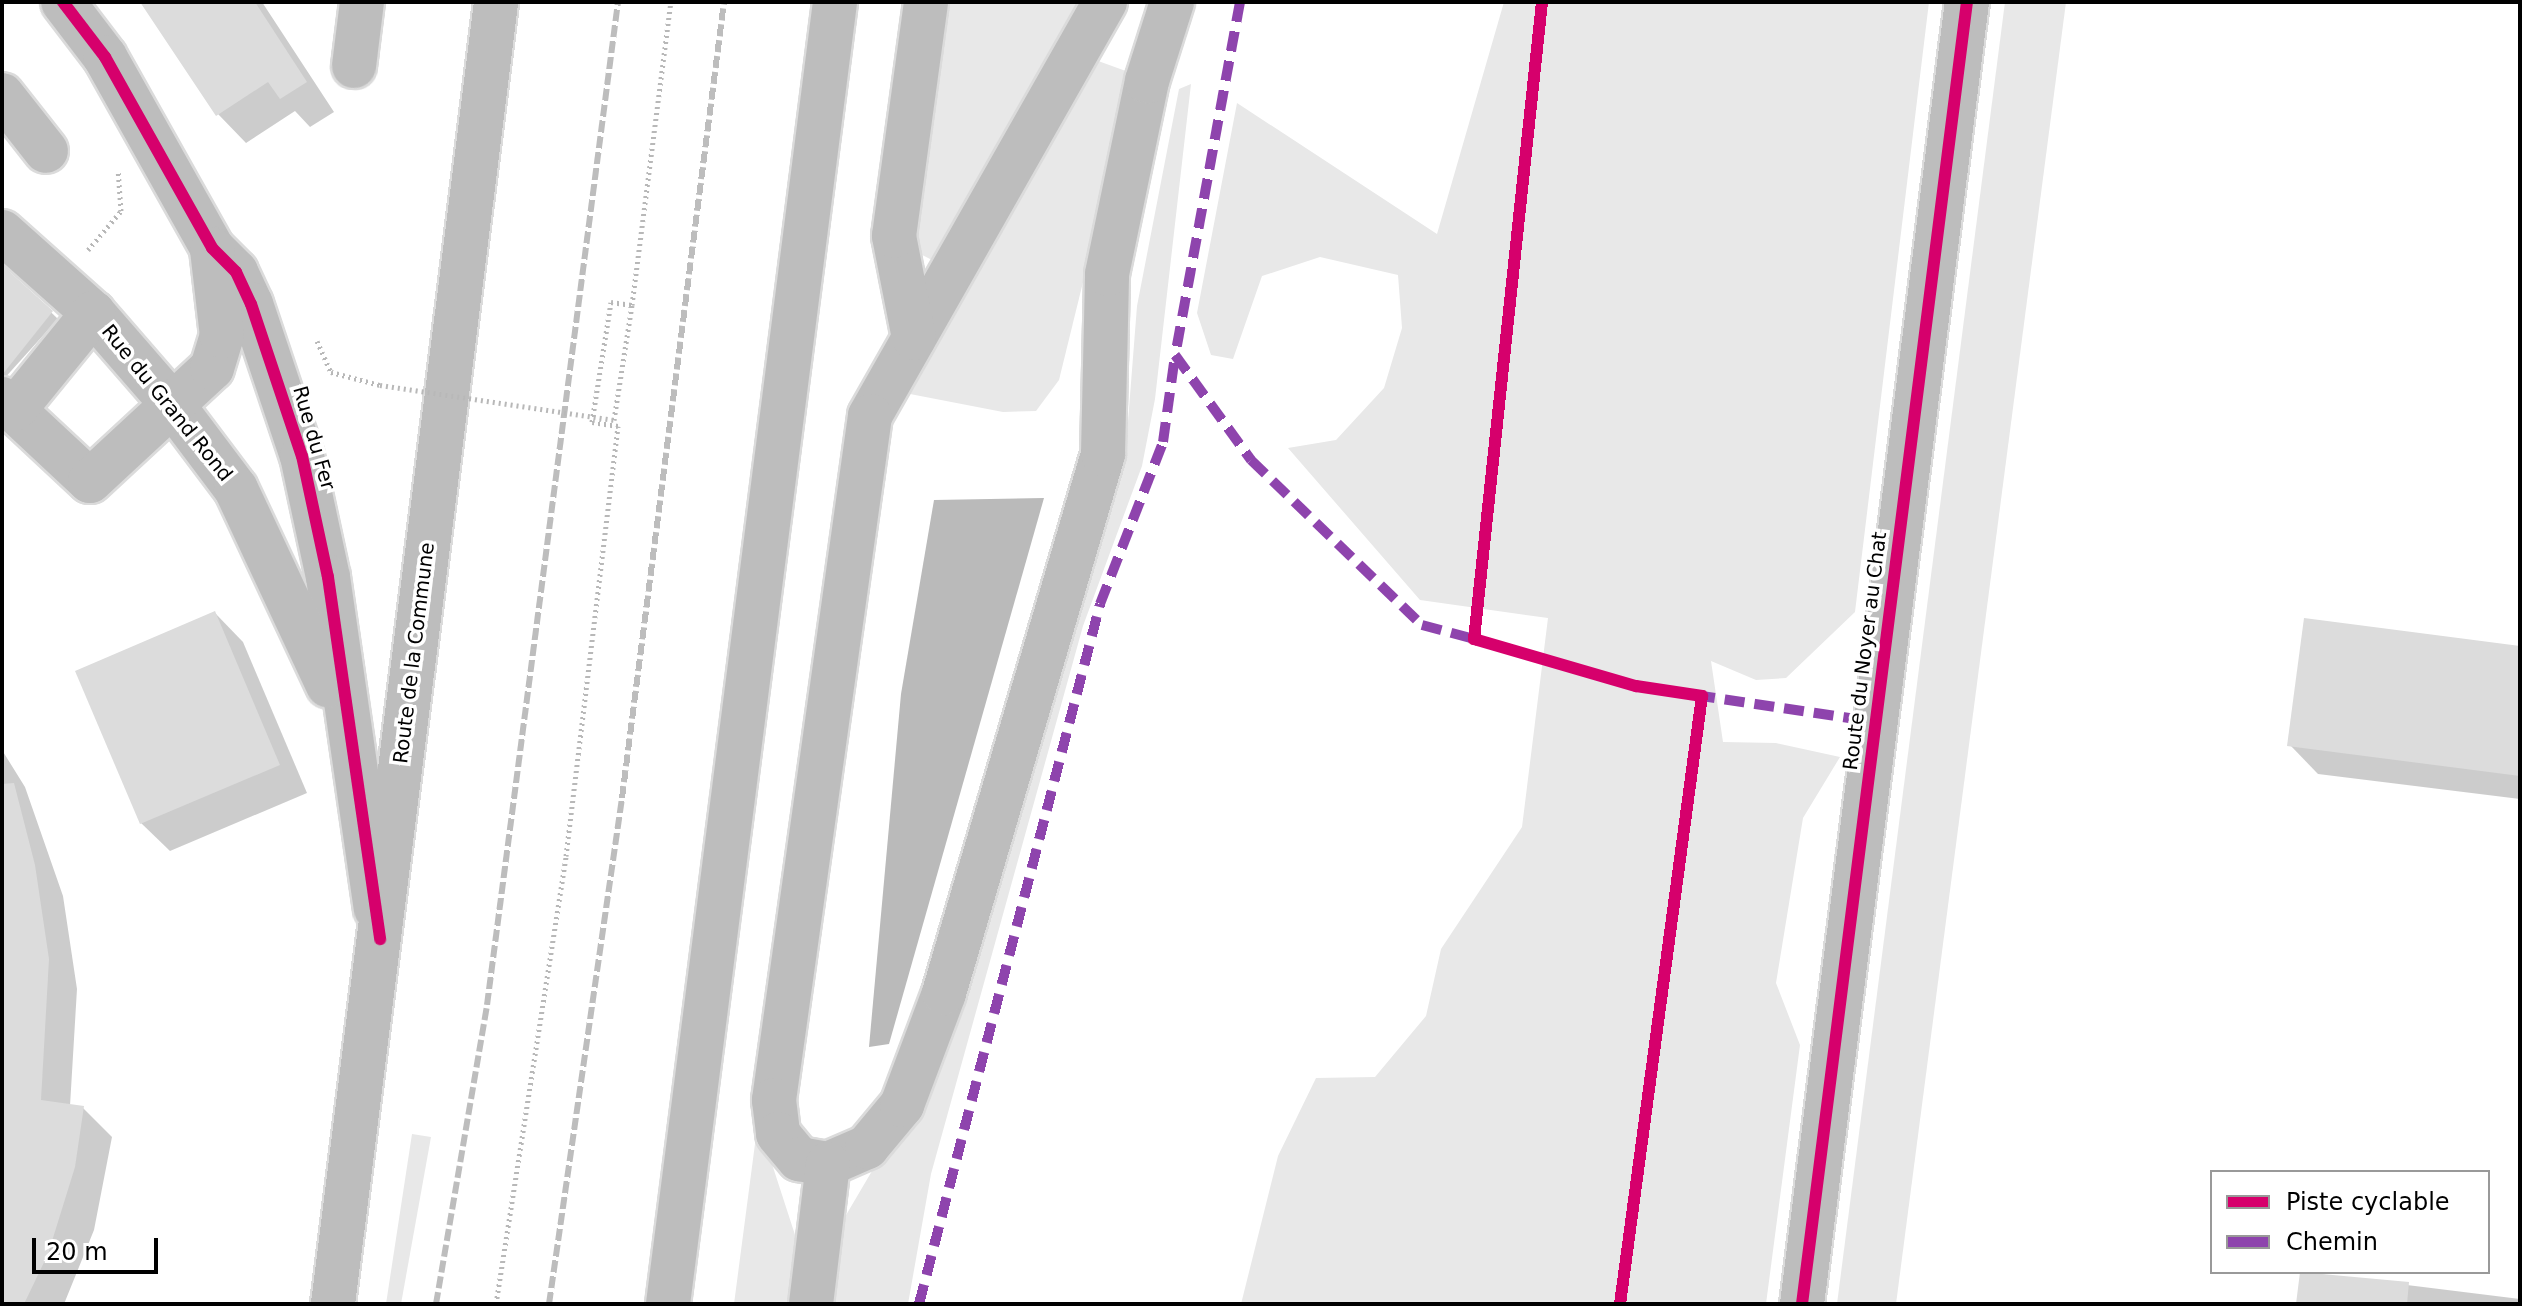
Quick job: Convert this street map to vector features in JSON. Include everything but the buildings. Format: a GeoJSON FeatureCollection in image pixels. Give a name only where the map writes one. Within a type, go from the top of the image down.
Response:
{"type":"FeatureCollection","features":[{"type":"Feature","properties":{"kind":"street","name":"Rue du Fer"},"geometry":{"type":"LineString","coordinates":[[63,2],[105,57],[212,248],[236,272],[251,304],[302,456],[328,577],[380,939]]}},
{"type":"Feature","properties":{"kind":"street"},"geometry":{"type":"LineString","coordinates":[[354,66],[362,2]]}},
{"type":"Feature","properties":{"kind":"street","name":"Route de la Commune"},"geometry":{"type":"LineString","coordinates":[[333,1304],[496,2]]}},
{"type":"Feature","properties":{"kind":"street"},"geometry":{"type":"LineString","coordinates":[[668,1304],[835,2]]}},
{"type":"Feature","properties":{"kind":"street"},"geometry":{"type":"LineString","coordinates":[[914,338],[894,236],[926,2]]}},
{"type":"Feature","properties":{"kind":"street"},"geometry":{"type":"LineString","coordinates":[[1105,2],[870,416],[774,1100],[778,1134],[799,1159],[828,1164],[867,1147],[902,1105],[944,993],[1103,454],[1107,274],[1147,81],[1172,2]]}},
{"type":"Feature","properties":{"kind":"street","name":"Route du Noyer au Chat"},"geometry":{"type":"LineString","coordinates":[[1802,1304],[1967,2]]}},
{"type":"Feature","properties":{"kind":"street"},"geometry":{"type":"LineString","coordinates":[[2,95],[46,151]]}},
{"type":"Feature","properties":{"kind":"street","name":"Rue du Grand Rond"},"geometry":{"type":"LineString","coordinates":[[2,232],[93,313],[172,404],[236,489],[350,735]]}},
{"type":"Feature","properties":{"kind":"street"},"geometry":{"type":"LineString","coordinates":[[93,313],[8,404],[90,481],[212,368],[222,336],[212,248]]}},
{"type":"Feature","properties":{"kind":"street"},"geometry":{"type":"LineString","coordinates":[[811,1304],[828,1164]]}},
{"type":"Feature","properties":{"kind":"street"},"geometry":{"type":"LineString","coordinates":[[306,1304],[346,1202]]}},
{"type":"Feature","properties":{"kind":"path"},"geometry":{"type":"LineString","coordinates":[[317,341],[331,372],[380,385],[614,420],[671,2]]}},
{"type":"Feature","properties":{"kind":"path"},"geometry":{"type":"LineString","coordinates":[[86,253],[121,211],[117,159]]}},
{"type":"Feature","properties":{"kind":"path"},"geometry":{"type":"LineString","coordinates":[[496,1304],[566,856],[618,426],[592,422],[611,302],[632,305]]}},
{"type":"Feature","properties":{"kind":"shaded area"},"geometry":{"type":"Polygon","coordinates":[[[905,2],[1091,2],[936,262],[875,231],[905,2]]]}},
{"type":"Feature","properties":{"kind":"shaded area"},"geometry":{"type":"Polygon","coordinates":[[[1504,2],[1929,2],[1855,612],[1786,678],[1756,680],[1711,661],[1723,742],[1776,743],[1840,757],[1803,818],[1776,983],[1800,1045],[1766,1304],[1241,1304],[1278,1156],[1316,1078],[1375,1077],[1426,1016],[1441,949],[1522,827],[1548,618],[1420,600],[1288,448],[1336,440],[1384,388],[1402,328],[1398,275],[1320,257],[1262,276],[1233,359],[1211,355],[1197,313],[1237,103],[1437,234],[1504,2]]]}},
{"type":"Feature","properties":{"kind":"shaded area"},"geometry":{"type":"Polygon","coordinates":[[[2005,2],[2066,2],[1896,1304],[1837,1304],[2005,2]]]}},
{"type":"Feature","properties":{"kind":"shaded area"},"geometry":{"type":"Polygon","coordinates":[[[1090,58],[1134,74],[1059,380],[1036,411],[1003,412],[910,394],[1090,58]]]}},
{"type":"Feature","properties":{"kind":"shaded area"},"geometry":{"type":"Polygon","coordinates":[[[1191,84],[1155,399],[1142,466],[1083,626],[931,1174],[908,1304],[734,1304],[758,1121],[797,1241],[839,1227],[872,1171],[915,1114],[1127,434],[1137,306],[1179,89],[1191,84]]]}},
{"type":"Feature","properties":{"kind":"shaded area"},"geometry":{"type":"Polygon","coordinates":[[[1044,498],[889,1044],[869,1047],[901,694],[934,500],[1044,498]]]}},
{"type":"Feature","properties":{"kind":"shaded area"},"geometry":{"type":"Polygon","coordinates":[[[412,1134],[431,1137],[401,1304],[386,1304],[412,1134]]]}},
{"type":"Feature","properties":{"kind":"railway"},"geometry":{"type":"LineString","coordinates":[[436,1304],[487,1005],[618,2]]}},
{"type":"Feature","properties":{"kind":"railway"},"geometry":{"type":"LineString","coordinates":[[549,1304],[622,798],[724,2]]}},
{"type":"Feature","properties":{"kind":"marked path"},"geometry":{"type":"LineString","coordinates":[[1240,2],[1175,355],[1251,460],[1422,625],[1478,640]]}},
{"type":"Feature","properties":{"kind":"marked path"},"geometry":{"type":"LineString","coordinates":[[919,1304],[1100,604],[1163,442],[1175,355]]}},
{"type":"Feature","properties":{"kind":"marked path"},"geometry":{"type":"LineString","coordinates":[[1695,695],[1876,722]]}},
{"type":"Feature","properties":{"kind":"cycle path"},"geometry":{"type":"LineString","coordinates":[[63,2],[105,57],[212,248],[236,272],[251,304],[302,456],[328,577],[380,939]]}},
{"type":"Feature","properties":{"kind":"cycle path"},"geometry":{"type":"LineString","coordinates":[[1542,2],[1474,639],[1636,686],[1702,696],[1620,1304]]}},
{"type":"Feature","properties":{"kind":"cycle path"},"geometry":{"type":"LineString","coordinates":[[1802,1304],[1967,2]]}}]}
